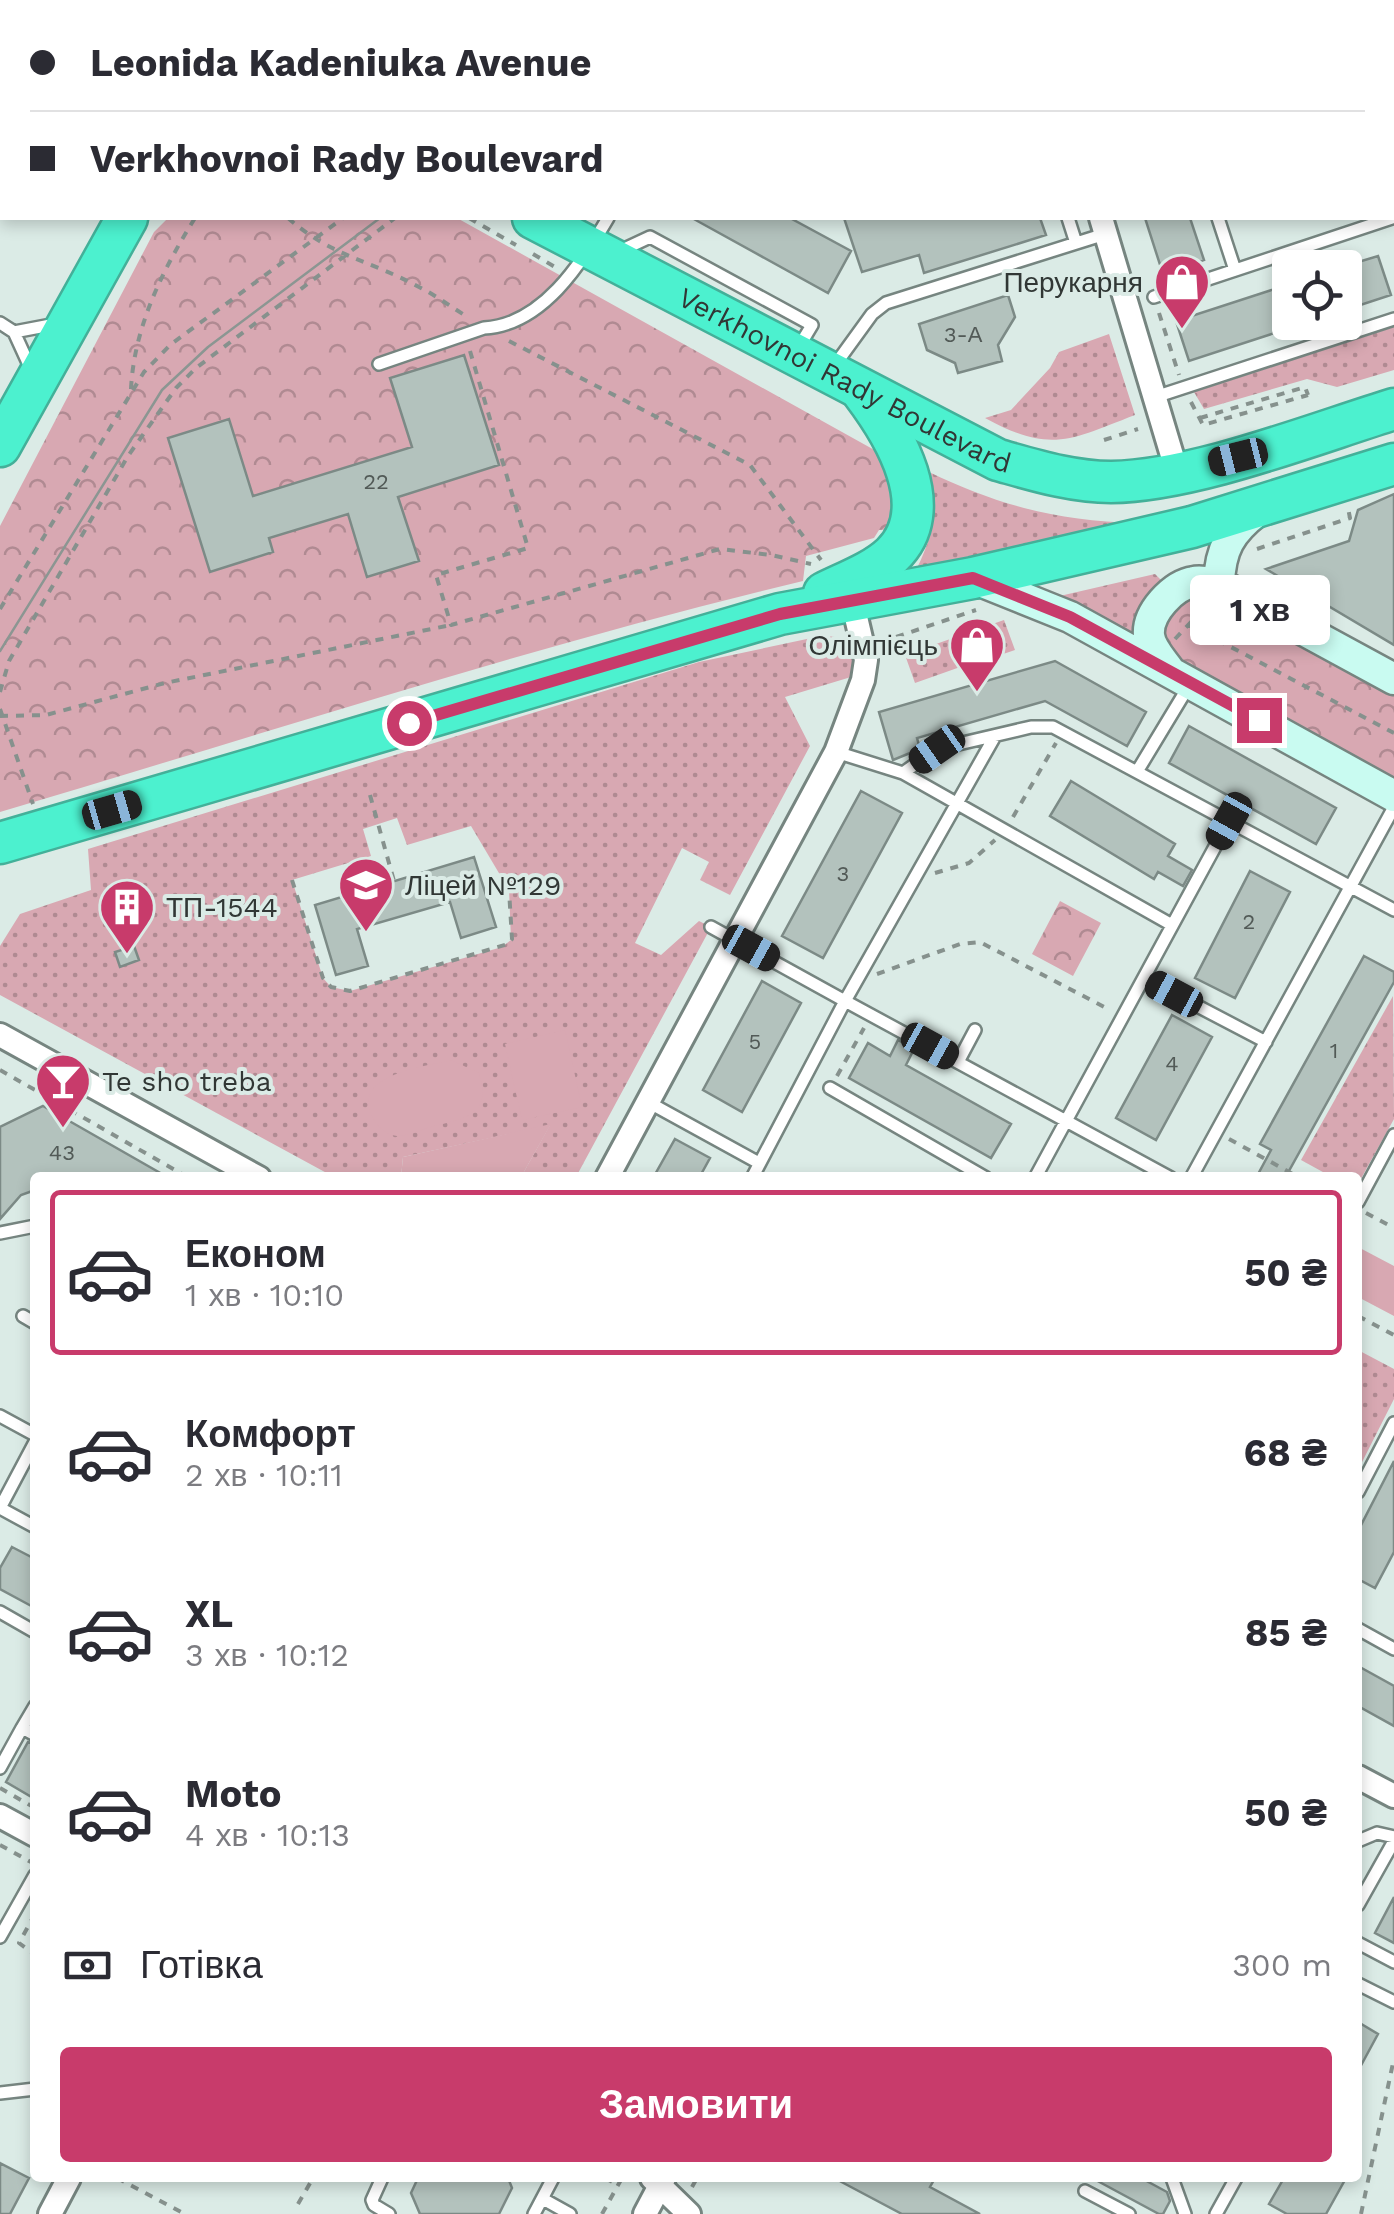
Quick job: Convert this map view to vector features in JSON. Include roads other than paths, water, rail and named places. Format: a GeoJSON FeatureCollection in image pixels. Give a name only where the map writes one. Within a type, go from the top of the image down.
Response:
{"type":"FeatureCollection","features":[{"type":"Feature","properties":{"kind":"highway"},"geometry":{"type":"LineString","coordinates":[[0,446],[126,220]]}},
{"type":"Feature","properties":{"kind":"highway","name":"Verkhovnoi Rady Boulevard"},"geometry":{"type":"LineString","coordinates":[[539,220],[602,241],[794,356],[998,460],[1050,475],[1111,482],[1178,472],[1394,409]]}},
{"type":"Feature","properties":{"kind":"highway"},"geometry":{"type":"LineString","coordinates":[[780,614],[868,571],[893,554],[906,535],[912,491],[906,467],[880,416],[845,383]]}},
{"type":"Feature","properties":{"kind":"highway"},"geometry":{"type":"LineString","coordinates":[[0,843],[780,614],[852,600],[979,593],[1394,464]]}},
{"type":"Feature","properties":{"kind":"street"},"geometry":{"type":"LineString","coordinates":[[1103,226],[1178,472]]}},
{"type":"Feature","properties":{"kind":"street"},"geometry":{"type":"LineString","coordinates":[[1218,584],[1224,544],[1237,526],[1263,506]]}},
{"type":"Feature","properties":{"kind":"street"},"geometry":{"type":"LineString","coordinates":[[1180,676],[1152,645],[1148,632],[1152,618],[1174,592],[1193,582],[1218,584],[1394,679]]}},
{"type":"Feature","properties":{"kind":"street"},"geometry":{"type":"LineString","coordinates":[[979,593],[1070,617],[1394,796]]}},
{"type":"Feature","properties":{"kind":"street"},"geometry":{"type":"LineString","coordinates":[[610,1172],[836,752],[863,680],[866,660],[852,600]]}},
{"type":"Feature","properties":{"kind":"street"},"geometry":{"type":"LineString","coordinates":[[0,1035],[249,1172]]}},
{"type":"Feature","properties":{"kind":"street"},"geometry":{"type":"LineString","coordinates":[[1362,1778],[1394,1796]]}},
{"type":"Feature","properties":{"kind":"street"},"geometry":{"type":"LineString","coordinates":[[0,1816],[30,1832]]}},
{"type":"Feature","properties":{"kind":"street"},"geometry":{"type":"LineString","coordinates":[[50,2214],[67,2182]]}},
{"type":"Feature","properties":{"kind":"street"},"geometry":{"type":"LineString","coordinates":[[645,2214],[658,2182]]}},
{"type":"Feature","properties":{"kind":"street"},"geometry":{"type":"LineString","coordinates":[[660,2182],[681,2210],[689,2214]]}},
{"type":"Feature","properties":{"kind":"lane"},"geometry":{"type":"LineString","coordinates":[[1069,220],[1076,243]]}},
{"type":"Feature","properties":{"kind":"lane"},"geometry":{"type":"LineString","coordinates":[[1219,220],[1235,270]]}},
{"type":"Feature","properties":{"kind":"lane"},"geometry":{"type":"LineString","coordinates":[[1154,297],[1384,220]]}},
{"type":"Feature","properties":{"kind":"lane"},"geometry":{"type":"LineString","coordinates":[[845,383],[848,344],[881,306],[1076,243],[1103,226]]}},
{"type":"Feature","properties":{"kind":"lane"},"geometry":{"type":"LineString","coordinates":[[379,364],[484,328],[500,327],[536,310],[602,241]]}},
{"type":"Feature","properties":{"kind":"lane"},"geometry":{"type":"LineString","coordinates":[[1155,397],[1394,319]]}},
{"type":"Feature","properties":{"kind":"lane"},"geometry":{"type":"LineString","coordinates":[[14,332],[70,320]]}},
{"type":"Feature","properties":{"kind":"lane"},"geometry":{"type":"LineString","coordinates":[[0,323],[14,332],[28,357],[34,386]]}},
{"type":"Feature","properties":{"kind":"lane"},"geometry":{"type":"LineString","coordinates":[[1138,770],[1180,676]]}},
{"type":"Feature","properties":{"kind":"lane"},"geometry":{"type":"LineString","coordinates":[[903,773],[937,749],[1031,727],[1053,727],[1394,910]]}},
{"type":"Feature","properties":{"kind":"lane"},"geometry":{"type":"LineString","coordinates":[[755,1172],[845,1001],[995,736]]}},
{"type":"Feature","properties":{"kind":"lane"},"geometry":{"type":"LineString","coordinates":[[836,752],[903,773],[1172,925]]}},
{"type":"Feature","properties":{"kind":"lane"},"geometry":{"type":"LineString","coordinates":[[1194,1172],[1394,806]]}},
{"type":"Feature","properties":{"kind":"lane"},"geometry":{"type":"LineString","coordinates":[[1038,1172],[1229,821]]}},
{"type":"Feature","properties":{"kind":"lane"},"geometry":{"type":"LineString","coordinates":[[712,927],[1160,1172]]}},
{"type":"Feature","properties":{"kind":"lane"},"geometry":{"type":"LineString","coordinates":[[1144,978],[1266,1042]]}},
{"type":"Feature","properties":{"kind":"lane"},"geometry":{"type":"LineString","coordinates":[[958,1062],[975,1030]]}},
{"type":"Feature","properties":{"kind":"lane"},"geometry":{"type":"LineString","coordinates":[[830,1088],[976,1172]]}},
{"type":"Feature","properties":{"kind":"lane"},"geometry":{"type":"LineString","coordinates":[[648,1102],[760,1164]]}},
{"type":"Feature","properties":{"kind":"lane"},"geometry":{"type":"LineString","coordinates":[[1362,1197],[1394,1135]]}},
{"type":"Feature","properties":{"kind":"lane"},"geometry":{"type":"LineString","coordinates":[[0,1233],[30,1227]]}},
{"type":"Feature","properties":{"kind":"lane"},"geometry":{"type":"LineString","coordinates":[[23,1316],[30,1320]]}},
{"type":"Feature","properties":{"kind":"lane"},"geometry":{"type":"LineString","coordinates":[[0,1416],[30,1436]]}},
{"type":"Feature","properties":{"kind":"lane"},"geometry":{"type":"LineString","coordinates":[[1362,1484],[1394,1423]]}},
{"type":"Feature","properties":{"kind":"lane"},"geometry":{"type":"LineString","coordinates":[[30,1449],[0,1508],[30,1524]]}},
{"type":"Feature","properties":{"kind":"lane"},"geometry":{"type":"LineString","coordinates":[[0,1612],[30,1629]]}},
{"type":"Feature","properties":{"kind":"lane"},"geometry":{"type":"LineString","coordinates":[[1362,1631],[1394,1649]]}},
{"type":"Feature","properties":{"kind":"lane"},"geometry":{"type":"LineString","coordinates":[[0,1768],[30,1714]]}},
{"type":"Feature","properties":{"kind":"lane"},"geometry":{"type":"LineString","coordinates":[[22,1728],[30,1732]]}},
{"type":"Feature","properties":{"kind":"lane"},"geometry":{"type":"LineString","coordinates":[[1362,1839],[1378,1833],[1394,1839],[1362,1898]]}},
{"type":"Feature","properties":{"kind":"lane"},"geometry":{"type":"LineString","coordinates":[[0,1937],[30,1884]]}},
{"type":"Feature","properties":{"kind":"lane"},"geometry":{"type":"LineString","coordinates":[[1362,1945],[1394,1962]]}},
{"type":"Feature","properties":{"kind":"lane"},"geometry":{"type":"LineString","coordinates":[[1362,1986],[1394,2002]]}},
{"type":"Feature","properties":{"kind":"lane"},"geometry":{"type":"LineString","coordinates":[[0,2092],[30,2089]]}},
{"type":"Feature","properties":{"kind":"lane"},"geometry":{"type":"LineString","coordinates":[[380,2182],[372,2200],[389,2214]]}},
{"type":"Feature","properties":{"kind":"lane"},"geometry":{"type":"LineString","coordinates":[[534,2214],[551,2182]]}},
{"type":"Feature","properties":{"kind":"lane"},"geometry":{"type":"LineString","coordinates":[[1173,2182],[1185,2214]]}},
{"type":"Feature","properties":{"kind":"lane"},"geometry":{"type":"LineString","coordinates":[[1216,2214],[1234,2182]]}},
{"type":"Feature","properties":{"kind":"lane"},"geometry":{"type":"LineString","coordinates":[[1085,2191],[1129,2214]]}},
{"type":"Feature","properties":{"kind":"lane"},"geometry":{"type":"LineString","coordinates":[[543,2199],[570,2214]]}},
{"type":"Feature","properties":{"kind":"tram line"},"geometry":{"type":"LineString","coordinates":[[0,651],[162,390],[208,347],[377,220]]}},
{"type":"Feature","properties":{"kind":"place","name":"Перукарня"},"geometry":{"type":"Point","coordinates":[1182,331]}},
{"type":"Feature","properties":{"kind":"place","name":"Олімпієць"},"geometry":{"type":"Point","coordinates":[977,694]}},
{"type":"Feature","properties":{"kind":"place","name":"Ліцей №129"},"geometry":{"type":"Point","coordinates":[366,934]}},
{"type":"Feature","properties":{"kind":"place","name":"ТП-1544"},"geometry":{"type":"Point","coordinates":[127,956]}},
{"type":"Feature","properties":{"kind":"place","name":"Te sho treba"},"geometry":{"type":"Point","coordinates":[63,1130]}}]}
